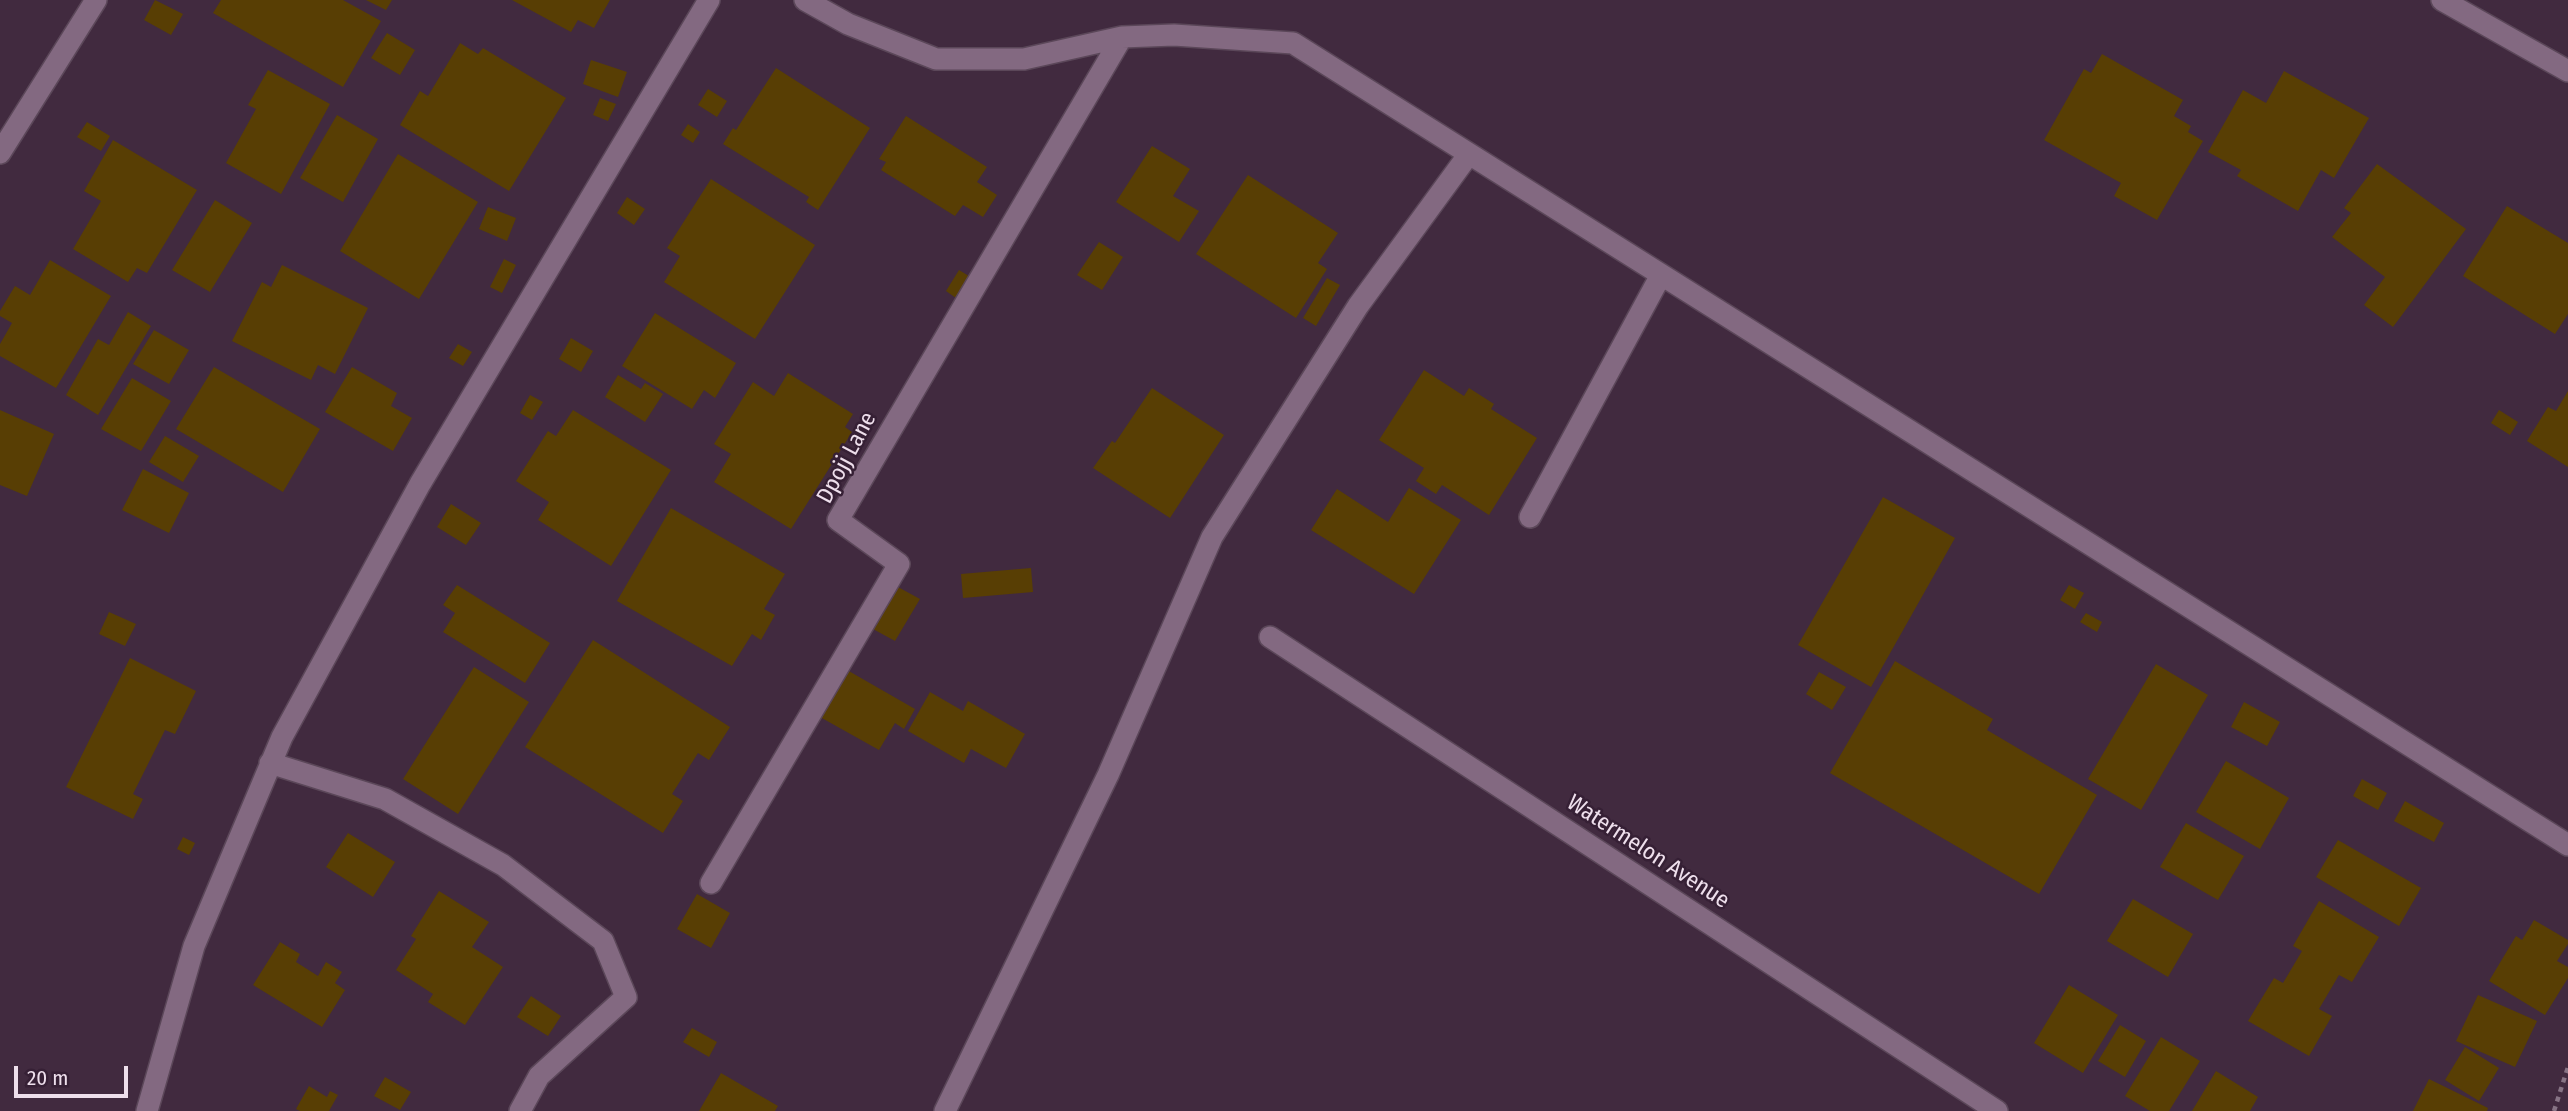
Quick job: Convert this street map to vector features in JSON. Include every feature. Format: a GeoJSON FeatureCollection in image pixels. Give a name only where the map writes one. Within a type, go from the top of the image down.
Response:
{"type":"FeatureCollection","features":[{"type":"Feature","properties":{"kind":"street"},"geometry":{"type":"LineString","coordinates":[[0,153],[96,0]]}},
{"type":"Feature","properties":{"kind":"street"},"geometry":{"type":"LineString","coordinates":[[147,1111],[194,946],[270,763],[420,484],[709,0]]}},
{"type":"Feature","properties":{"kind":"street"},"geometry":{"type":"LineString","coordinates":[[806,0],[848,24],[936,59],[1024,59],[1122,37],[1174,35],[1293,43],[2568,845]]}},
{"type":"Feature","properties":{"kind":"street"},"geometry":{"type":"LineString","coordinates":[[2442,0],[2568,71]]}},
{"type":"Feature","properties":{"kind":"street","name":"Dpojj Lane"},"geometry":{"type":"LineString","coordinates":[[711,883],[900,564],[838,520],[1122,37]]}},
{"type":"Feature","properties":{"kind":"street"},"geometry":{"type":"LineString","coordinates":[[945,1111],[1108,775],[1212,537],[1358,306],[1469,154]]}},
{"type":"Feature","properties":{"kind":"street"},"geometry":{"type":"LineString","coordinates":[[1530,517],[1661,275]]}},
{"type":"Feature","properties":{"kind":"street","name":"Watermelon Avenue"},"geometry":{"type":"LineString","coordinates":[[1270,637],[1997,1111]]}},
{"type":"Feature","properties":{"kind":"street"},"geometry":{"type":"LineString","coordinates":[[270,763],[385,799],[503,865],[603,941],[626,997],[539,1076],[520,1111]]}},
{"type":"Feature","properties":{"kind":"path"},"geometry":{"type":"LineString","coordinates":[[2554,1111],[2568,1067]]}},
{"type":"Feature","properties":{"kind":"building"},"geometry":{"type":"Polygon","coordinates":[[[155,0],[183,14],[171,35],[144,20],[155,0]]]}},
{"type":"Feature","properties":{"kind":"building"},"geometry":{"type":"Polygon","coordinates":[[[221,0],[343,0],[381,21],[343,87],[213,13],[221,0]]]}},
{"type":"Feature","properties":{"kind":"building"},"geometry":{"type":"Polygon","coordinates":[[[366,0],[392,0],[386,10],[366,0]]]}},
{"type":"Feature","properties":{"kind":"building"},"geometry":{"type":"Polygon","coordinates":[[[512,0],[610,0],[594,28],[578,20],[571,32],[512,0]]]}},
{"type":"Feature","properties":{"kind":"building"},"geometry":{"type":"Polygon","coordinates":[[[387,33],[415,50],[400,75],[371,58],[387,33]]]}},
{"type":"Feature","properties":{"kind":"building"},"geometry":{"type":"Polygon","coordinates":[[[460,43],[478,54],[483,48],[566,98],[509,191],[400,125],[420,91],[428,96],[460,43]]]}},
{"type":"Feature","properties":{"kind":"building"},"geometry":{"type":"Polygon","coordinates":[[[2102,54],[2183,100],[2174,116],[2191,126],[2188,132],[2203,141],[2157,220],[2114,196],[2121,183],[2044,140],[2084,69],[2091,73],[2102,54]]]}},
{"type":"Feature","properties":{"kind":"building"},"geometry":{"type":"Polygon","coordinates":[[[591,60],[627,72],[618,97],[583,84],[591,60]]]}},
{"type":"Feature","properties":{"kind":"building"},"geometry":{"type":"Polygon","coordinates":[[[776,68],[870,128],[818,210],[806,202],[809,197],[723,144],[733,128],[736,130],[776,68]]]}},
{"type":"Feature","properties":{"kind":"building"},"geometry":{"type":"Polygon","coordinates":[[[268,70],[330,104],[281,194],[226,163],[256,109],[248,105],[268,70]]]}},
{"type":"Feature","properties":{"kind":"building"},"geometry":{"type":"Polygon","coordinates":[[[2284,71],[2369,118],[2334,178],[2321,170],[2298,211],[2237,176],[2241,170],[2208,152],[2243,90],[2266,103],[2284,71]]]}},
{"type":"Feature","properties":{"kind":"building"},"geometry":{"type":"Polygon","coordinates":[[[708,89],[727,101],[717,117],[698,105],[708,89]]]}},
{"type":"Feature","properties":{"kind":"building"},"geometry":{"type":"Polygon","coordinates":[[[600,98],[616,104],[608,121],[593,115],[600,98]]]}},
{"type":"Feature","properties":{"kind":"building"},"geometry":{"type":"Polygon","coordinates":[[[337,115],[378,139],[343,202],[300,178],[337,115]]]}},
{"type":"Feature","properties":{"kind":"building"},"geometry":{"type":"Polygon","coordinates":[[[906,116],[987,167],[977,182],[997,195],[983,217],[963,205],[955,216],[881,170],[886,162],[879,159],[906,116]]]}},
{"type":"Feature","properties":{"kind":"building"},"geometry":{"type":"Polygon","coordinates":[[[87,122],[110,136],[101,151],[77,137],[87,122]]]}},
{"type":"Feature","properties":{"kind":"building"},"geometry":{"type":"Polygon","coordinates":[[[688,124],[700,132],[693,143],[681,135],[688,124]]]}},
{"type":"Feature","properties":{"kind":"building"},"geometry":{"type":"Polygon","coordinates":[[[113,140],[197,190],[147,273],[137,268],[128,282],[73,249],[101,201],[84,191],[113,140]]]}},
{"type":"Feature","properties":{"kind":"building"},"geometry":{"type":"Polygon","coordinates":[[[1152,146],[1190,169],[1173,196],[1199,211],[1179,242],[1116,202],[1152,146]]]}},
{"type":"Feature","properties":{"kind":"building"},"geometry":{"type":"Polygon","coordinates":[[[398,154],[478,202],[419,299],[340,251],[398,154]]]}},
{"type":"Feature","properties":{"kind":"building"},"geometry":{"type":"Polygon","coordinates":[[[2377,164],[2466,229],[2393,327],[2364,305],[2385,277],[2332,237],[2351,213],[2344,208],[2377,164]]]}},
{"type":"Feature","properties":{"kind":"building"},"geometry":{"type":"Polygon","coordinates":[[[1248,175],[1338,233],[1318,263],[1327,269],[1296,318],[1196,254],[1248,175]]]}},
{"type":"Feature","properties":{"kind":"building"},"geometry":{"type":"Polygon","coordinates":[[[711,179],[815,245],[755,339],[664,282],[680,256],[667,248],[711,179]]]}},
{"type":"Feature","properties":{"kind":"building"},"geometry":{"type":"Polygon","coordinates":[[[627,197],[645,209],[634,225],[617,213],[627,197]]]}},
{"type":"Feature","properties":{"kind":"building"},"geometry":{"type":"Polygon","coordinates":[[[215,200],[252,223],[210,292],[172,270],[215,200]]]}},
{"type":"Feature","properties":{"kind":"building"},"geometry":{"type":"Polygon","coordinates":[[[2507,206],[2568,243],[2568,314],[2555,334],[2463,276],[2507,206]]]}},
{"type":"Feature","properties":{"kind":"building"},"geometry":{"type":"Polygon","coordinates":[[[488,207],[516,218],[507,241],[479,229],[488,207]]]}},
{"type":"Feature","properties":{"kind":"building"},"geometry":{"type":"Polygon","coordinates":[[[1099,242],[1123,257],[1102,290],[1077,275],[1099,242]]]}},
{"type":"Feature","properties":{"kind":"building"},"geometry":{"type":"Polygon","coordinates":[[[504,259],[516,265],[502,293],[490,287],[504,259]]]}},
{"type":"Feature","properties":{"kind":"building"},"geometry":{"type":"Polygon","coordinates":[[[50,260],[111,296],[56,388],[0,356],[0,344],[12,323],[0,316],[0,311],[15,286],[30,295],[50,260]]]}},
{"type":"Feature","properties":{"kind":"building"},"geometry":{"type":"Polygon","coordinates":[[[282,265],[368,308],[335,374],[318,365],[311,380],[232,341],[262,282],[271,287],[282,265]]]}},
{"type":"Feature","properties":{"kind":"building"},"geometry":{"type":"Polygon","coordinates":[[[959,270],[977,281],[963,303],[946,291],[959,270]]]}},
{"type":"Feature","properties":{"kind":"building"},"geometry":{"type":"Polygon","coordinates":[[[1327,278],[1340,285],[1316,326],[1303,318],[1327,278]]]}},
{"type":"Feature","properties":{"kind":"building"},"geometry":{"type":"Polygon","coordinates":[[[128,312],[151,326],[98,415],[66,395],[98,339],[109,345],[128,312]]]}},
{"type":"Feature","properties":{"kind":"building"},"geometry":{"type":"Polygon","coordinates":[[[655,313],[736,363],[715,398],[704,390],[692,409],[622,366],[655,313]]]}},
{"type":"Feature","properties":{"kind":"building"},"geometry":{"type":"Polygon","coordinates":[[[154,330],[189,350],[169,384],[133,364],[154,330]]]}},
{"type":"Feature","properties":{"kind":"building"},"geometry":{"type":"Polygon","coordinates":[[[571,338],[593,351],[581,372],[559,359],[571,338]]]}},
{"type":"Feature","properties":{"kind":"building"},"geometry":{"type":"Polygon","coordinates":[[[458,344],[472,352],[463,366],[449,358],[458,344]]]}},
{"type":"Feature","properties":{"kind":"building"},"geometry":{"type":"Polygon","coordinates":[[[214,367],[320,429],[283,492],[176,429],[214,367]]]}},
{"type":"Feature","properties":{"kind":"building"},"geometry":{"type":"Polygon","coordinates":[[[352,367],[397,393],[391,406],[412,418],[393,451],[325,412],[352,367]]]}},
{"type":"Feature","properties":{"kind":"building"},"geometry":{"type":"Polygon","coordinates":[[[1424,370],[1464,396],[1469,388],[1494,404],[1491,409],[1537,438],[1489,515],[1442,485],[1436,494],[1416,481],[1424,468],[1379,440],[1424,370]]]}},
{"type":"Feature","properties":{"kind":"building"},"geometry":{"type":"Polygon","coordinates":[[[788,373],[853,414],[845,427],[852,432],[791,529],[714,482],[731,454],[714,444],[753,382],[774,396],[788,373]]]}},
{"type":"Feature","properties":{"kind":"building"},"geometry":{"type":"Polygon","coordinates":[[[618,375],[641,389],[645,383],[663,394],[645,422],[605,397],[618,375]]]}},
{"type":"Feature","properties":{"kind":"building"},"geometry":{"type":"Polygon","coordinates":[[[132,378],[171,401],[141,451],[101,429],[132,378]]]}},
{"type":"Feature","properties":{"kind":"building"},"geometry":{"type":"Polygon","coordinates":[[[1152,388],[1224,435],[1170,518],[1093,468],[1112,441],[1115,443],[1152,388]]]}},
{"type":"Feature","properties":{"kind":"building"},"geometry":{"type":"Polygon","coordinates":[[[2568,391],[2568,467],[2527,441],[2548,407],[2556,411],[2568,391]]]}},
{"type":"Feature","properties":{"kind":"building"},"geometry":{"type":"Polygon","coordinates":[[[530,395],[543,402],[532,420],[520,413],[530,395]]]}},
{"type":"Feature","properties":{"kind":"building"},"geometry":{"type":"Polygon","coordinates":[[[0,410],[54,434],[27,496],[0,485],[0,410]]]}},
{"type":"Feature","properties":{"kind":"building"},"geometry":{"type":"Polygon","coordinates":[[[573,410],[671,470],[611,566],[538,520],[549,502],[516,481],[548,431],[556,436],[573,410]]]}},
{"type":"Feature","properties":{"kind":"building"},"geometry":{"type":"Polygon","coordinates":[[[2499,410],[2518,422],[2510,435],[2491,423],[2499,410]]]}},
{"type":"Feature","properties":{"kind":"building"},"geometry":{"type":"Polygon","coordinates":[[[165,436],[199,456],[183,482],[149,462],[165,436]]]}},
{"type":"Feature","properties":{"kind":"building"},"geometry":{"type":"Polygon","coordinates":[[[143,469],[189,493],[169,533],[122,510],[143,469]]]}},
{"type":"Feature","properties":{"kind":"building"},"geometry":{"type":"Polygon","coordinates":[[[1409,488],[1461,520],[1414,594],[1311,530],[1337,489],[1388,522],[1409,488]]]}},
{"type":"Feature","properties":{"kind":"building"},"geometry":{"type":"Polygon","coordinates":[[[1883,497],[1955,538],[1871,687],[1798,645],[1883,497]]]}},
{"type":"Feature","properties":{"kind":"building"},"geometry":{"type":"Polygon","coordinates":[[[451,504],[481,523],[466,545],[437,527],[451,504]]]}},
{"type":"Feature","properties":{"kind":"building"},"geometry":{"type":"Polygon","coordinates":[[[671,508],[785,574],[764,609],[775,615],[761,640],[752,634],[732,666],[617,601],[671,508]]]}},
{"type":"Feature","properties":{"kind":"building"},"geometry":{"type":"Polygon","coordinates":[[[1031,568],[1033,592],[963,598],[961,574],[1031,568]]]}},
{"type":"Feature","properties":{"kind":"building"},"geometry":{"type":"Polygon","coordinates":[[[457,585],[550,643],[525,683],[443,632],[455,613],[443,605],[457,585]]]}},
{"type":"Feature","properties":{"kind":"building"},"geometry":{"type":"Polygon","coordinates":[[[2069,585],[2084,593],[2075,609],[2060,600],[2069,585]]]}},
{"type":"Feature","properties":{"kind":"building"},"geometry":{"type":"Polygon","coordinates":[[[898,587],[920,599],[895,641],[873,629],[898,587]]]}},
{"type":"Feature","properties":{"kind":"building"},"geometry":{"type":"Polygon","coordinates":[[[109,612],[136,624],[125,646],[99,634],[109,612]]]}},
{"type":"Feature","properties":{"kind":"building"},"geometry":{"type":"Polygon","coordinates":[[[2086,613],[2102,622],[2097,632],[2080,622],[2086,613]]]}},
{"type":"Feature","properties":{"kind":"building"},"geometry":{"type":"Polygon","coordinates":[[[593,640],[730,727],[709,760],[698,753],[672,794],[683,801],[663,833],[525,747],[593,640]]]}},
{"type":"Feature","properties":{"kind":"building"},"geometry":{"type":"Polygon","coordinates":[[[130,658],[196,691],[175,734],[165,730],[133,794],[143,799],[133,819],[66,787],[130,658]]]}},
{"type":"Feature","properties":{"kind":"building"},"geometry":{"type":"Polygon","coordinates":[[[1895,661],[1993,719],[1987,730],[2097,795],[2039,894],[1830,773],[1895,661]]]}},
{"type":"Feature","properties":{"kind":"building"},"geometry":{"type":"Polygon","coordinates":[[[2156,664],[2208,695],[2141,810],[2088,779],[2156,664]]]}},
{"type":"Feature","properties":{"kind":"building"},"geometry":{"type":"Polygon","coordinates":[[[474,667],[529,702],[458,814],[403,779],[474,667]]]}},
{"type":"Feature","properties":{"kind":"building"},"geometry":{"type":"Polygon","coordinates":[[[847,670],[915,709],[904,729],[895,723],[879,750],[820,717],[847,670]]]}},
{"type":"Feature","properties":{"kind":"building"},"geometry":{"type":"Polygon","coordinates":[[[1819,672],[1846,687],[1832,710],[1806,694],[1819,672]]]}},
{"type":"Feature","properties":{"kind":"building"},"geometry":{"type":"Polygon","coordinates":[[[930,692],[963,711],[968,701],[1025,734],[1006,768],[971,749],[964,763],[908,731],[930,692]]]}},
{"type":"Feature","properties":{"kind":"building"},"geometry":{"type":"Polygon","coordinates":[[[2244,702],[2280,722],[2267,746],[2231,727],[2244,702]]]}},
{"type":"Feature","properties":{"kind":"building"},"geometry":{"type":"Polygon","coordinates":[[[2226,761],[2289,798],[2260,849],[2196,812],[2226,761]]]}},
{"type":"Feature","properties":{"kind":"building"},"geometry":{"type":"Polygon","coordinates":[[[2362,779],[2387,793],[2378,810],[2353,796],[2362,779]]]}},
{"type":"Feature","properties":{"kind":"building"},"geometry":{"type":"Polygon","coordinates":[[[2405,801],[2444,823],[2434,842],[2394,821],[2405,801]]]}},
{"type":"Feature","properties":{"kind":"building"},"geometry":{"type":"Polygon","coordinates":[[[2186,823],[2244,856],[2218,900],[2160,867],[2186,823]]]}},
{"type":"Feature","properties":{"kind":"building"},"geometry":{"type":"Polygon","coordinates":[[[348,833],[395,862],[373,897],[326,867],[348,833]]]}},
{"type":"Feature","properties":{"kind":"building"},"geometry":{"type":"Polygon","coordinates":[[[183,837],[195,843],[189,855],[177,849],[183,837]]]}},
{"type":"Feature","properties":{"kind":"building"},"geometry":{"type":"Polygon","coordinates":[[[2338,840],[2421,888],[2399,926],[2316,877],[2338,840]]]}},
{"type":"Feature","properties":{"kind":"building"},"geometry":{"type":"Polygon","coordinates":[[[439,891],[489,922],[472,947],[503,967],[465,1025],[428,1002],[433,994],[396,970],[416,939],[411,936],[439,891]]]}},
{"type":"Feature","properties":{"kind":"building"},"geometry":{"type":"Polygon","coordinates":[[[697,894],[730,913],[711,948],[677,929],[697,894]]]}},
{"type":"Feature","properties":{"kind":"building"},"geometry":{"type":"Polygon","coordinates":[[[2133,899],[2193,934],[2168,977],[2107,941],[2133,899]]]}},
{"type":"Feature","properties":{"kind":"building"},"geometry":{"type":"Polygon","coordinates":[[[2319,901],[2379,937],[2352,982],[2339,975],[2319,1009],[2332,1016],[2309,1056],[2248,1021],[2274,978],[2283,983],[2302,951],[2293,946],[2319,901]]]}},
{"type":"Feature","properties":{"kind":"building"},"geometry":{"type":"Polygon","coordinates":[[[2534,920],[2568,940],[2557,961],[2568,967],[2568,978],[2545,1015],[2489,981],[2516,936],[2522,940],[2534,920]]]}},
{"type":"Feature","properties":{"kind":"building"},"geometry":{"type":"Polygon","coordinates":[[[280,942],[300,954],[296,962],[318,976],[326,962],[342,972],[335,983],[345,990],[322,1027],[253,985],[280,942]]]}},
{"type":"Feature","properties":{"kind":"building"},"geometry":{"type":"Polygon","coordinates":[[[2069,985],[2118,1015],[2083,1073],[2034,1043],[2069,985]]]}},
{"type":"Feature","properties":{"kind":"building"},"geometry":{"type":"Polygon","coordinates":[[[2478,995],[2537,1021],[2515,1067],[2456,1041],[2478,995]]]}},
{"type":"Feature","properties":{"kind":"building"},"geometry":{"type":"Polygon","coordinates":[[[531,996],[561,1016],[548,1036],[517,1017],[531,996]]]}},
{"type":"Feature","properties":{"kind":"building"},"geometry":{"type":"Polygon","coordinates":[[[2120,1025],[2146,1041],[2125,1077],[2098,1061],[2120,1025]]]}},
{"type":"Feature","properties":{"kind":"building"},"geometry":{"type":"Polygon","coordinates":[[[692,1028],[717,1042],[709,1057],[683,1042],[692,1028]]]}},
{"type":"Feature","properties":{"kind":"building"},"geometry":{"type":"Polygon","coordinates":[[[2161,1037],[2200,1061],[2169,1111],[2150,1111],[2125,1096],[2161,1037]]]}},
{"type":"Feature","properties":{"kind":"building"},"geometry":{"type":"Polygon","coordinates":[[[2465,1047],[2499,1068],[2479,1101],[2445,1080],[2465,1047]]]}},
{"type":"Feature","properties":{"kind":"building"},"geometry":{"type":"Polygon","coordinates":[[[2216,1071],[2258,1097],[2250,1111],[2192,1111],[2216,1071]]]}},
{"type":"Feature","properties":{"kind":"building"},"geometry":{"type":"Polygon","coordinates":[[[721,1073],[778,1106],[775,1111],[699,1111],[721,1073]]]}},
{"type":"Feature","properties":{"kind":"building"},"geometry":{"type":"Polygon","coordinates":[[[385,1077],[411,1092],[400,1110],[374,1096],[385,1077]]]}},
{"type":"Feature","properties":{"kind":"building"},"geometry":{"type":"Polygon","coordinates":[[[2429,1079],[2488,1108],[2487,1111],[2413,1111],[2429,1079]]]}},
{"type":"Feature","properties":{"kind":"building"},"geometry":{"type":"Polygon","coordinates":[[[309,1086],[327,1097],[330,1091],[338,1095],[329,1111],[296,1109],[309,1086]]]}}]}
